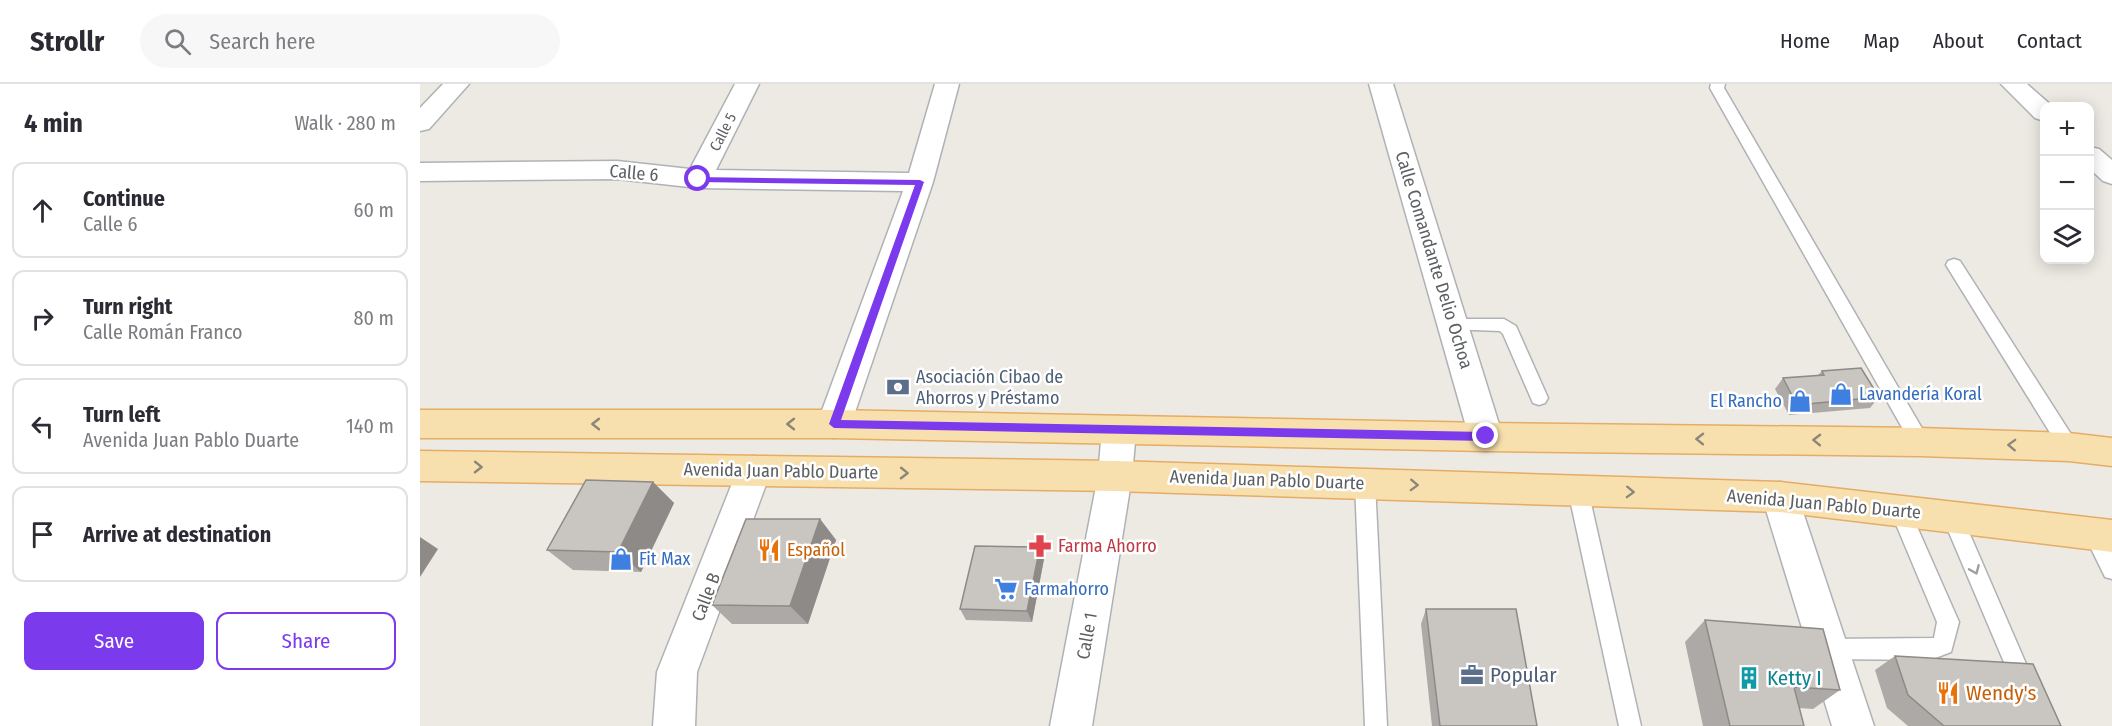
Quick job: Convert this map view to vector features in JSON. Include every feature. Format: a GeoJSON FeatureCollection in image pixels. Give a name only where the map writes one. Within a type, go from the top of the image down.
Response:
{"type":"FeatureCollection","features":[{"type":"Feature","properties":{"kind":"main road"},"geometry":{"type":"LineString","coordinates":[[420,424],[834,424],[1920,442],[2069,447],[2112,452]]}},
{"type":"Feature","properties":{"kind":"main road","name":"Avenida Juan Pablo Duarte"},"geometry":{"type":"LineString","coordinates":[[420,466],[1115,476],[1780,497],[2102,534]]}},
{"type":"Feature","properties":{"kind":"street"},"geometry":{"type":"LineString","coordinates":[[420,123],[457,84]]}},
{"type":"Feature","properties":{"kind":"street","name":"Calle 5"},"geometry":{"type":"LineString","coordinates":[[698,179],[747,84]]}},
{"type":"Feature","properties":{"kind":"street"},"geometry":{"type":"LineString","coordinates":[[834,424],[920,182],[947,84]]}},
{"type":"Feature","properties":{"kind":"street","name":"Calle Comandante Delio Ochoa"},"geometry":{"type":"LineString","coordinates":[[1381,84],[1486,436]]}},
{"type":"Feature","properties":{"kind":"street"},"geometry":{"type":"LineString","coordinates":[[2013,84],[2040,109]]}},
{"type":"Feature","properties":{"kind":"street"},"geometry":{"type":"LineString","coordinates":[[2091,156],[2112,175]]}},
{"type":"Feature","properties":{"kind":"street","name":"Calle 6"},"geometry":{"type":"LineString","coordinates":[[420,172],[617,170],[698,179],[920,182]]}},
{"type":"Feature","properties":{"kind":"street","name":"Calle 1"},"geometry":{"type":"LineString","coordinates":[[1071,726],[1115,476],[1119,430]]}},
{"type":"Feature","properties":{"kind":"street","name":"Calle B"},"geometry":{"type":"LineString","coordinates":[[674,726],[677,672],[754,471]]}},
{"type":"Feature","properties":{"kind":"street"},"geometry":{"type":"LineString","coordinates":[[1780,497],[1828,649],[1854,720]]}},
{"type":"Feature","properties":{"kind":"lane"},"geometry":{"type":"LineString","coordinates":[[1718,84],[1723,98],[1920,442]]}},
{"type":"Feature","properties":{"kind":"lane"},"geometry":{"type":"LineString","coordinates":[[1954,265],[2069,447]]}},
{"type":"Feature","properties":{"kind":"lane"},"geometry":{"type":"LineString","coordinates":[[1453,325],[1504,325],[1510,330],[1539,398]]}},
{"type":"Feature","properties":{"kind":"lane"},"geometry":{"type":"LineString","coordinates":[[1365,483],[1376,726]]}},
{"type":"Feature","properties":{"kind":"lane"},"geometry":{"type":"LineString","coordinates":[[1578,490],[1630,726]]}},
{"type":"Feature","properties":{"kind":"lane"},"geometry":{"type":"LineString","coordinates":[[1828,649],[1930,650],[1943,645],[1948,622],[1900,510]]}},
{"type":"Feature","properties":{"kind":"lane"},"geometry":{"type":"LineString","coordinates":[[1952,516],[2042,726]]}},
{"type":"Feature","properties":{"kind":"lane"},"geometry":{"type":"LineString","coordinates":[[2102,534],[2112,570]]}},
{"type":"Feature","properties":{"kind":"building"},"geometry":{"type":"Polygon","coordinates":[[[1861,368],[1879,397],[1797,405],[1783,378],[1824,375],[1822,371],[1861,368]]]}},
{"type":"Feature","properties":{"kind":"building"},"geometry":{"type":"Polygon","coordinates":[[[586,480],[653,482],[618,552],[547,550],[586,480]]]}},
{"type":"Feature","properties":{"kind":"building"},"geometry":{"type":"Polygon","coordinates":[[[746,519],[820,519],[790,606],[712,605],[746,519]]]}},
{"type":"Feature","properties":{"kind":"building","name":"Farmahorro"},"geometry":{"type":"Polygon","coordinates":[[[975,546],[1040,547],[1027,611],[960,609],[975,546]]]}},
{"type":"Feature","properties":{"kind":"building","name":"Popular"},"geometry":{"type":"Polygon","coordinates":[[[1426,609],[1516,609],[1537,726],[1440,726],[1426,609]]]}},
{"type":"Feature","properties":{"kind":"building"},"geometry":{"type":"Polygon","coordinates":[[[1705,620],[1823,629],[1840,690],[1794,687],[1804,726],[1730,726],[1705,620]]]}},
{"type":"Feature","properties":{"kind":"building"},"geometry":{"type":"Polygon","coordinates":[[[1895,656],[2033,664],[2061,726],[1944,726],[1908,695],[1895,656]]]}},
{"type":"Feature","properties":{"kind":"place","name":"Asociación Cibao de Ahorros y Préstamo"},"geometry":{"type":"Point","coordinates":[898,387]}},
{"type":"Feature","properties":{"kind":"place","name":"Lavandería Koral"},"geometry":{"type":"Point","coordinates":[1841,394]}},
{"type":"Feature","properties":{"kind":"place","name":"El Rancho"},"geometry":{"type":"Point","coordinates":[1800,401]}},
{"type":"Feature","properties":{"kind":"place","name":"Farma Ahorro"},"geometry":{"type":"Point","coordinates":[1040,546]}},
{"type":"Feature","properties":{"kind":"place","name":"Español"},"geometry":{"type":"Point","coordinates":[769,550]}},
{"type":"Feature","properties":{"kind":"place","name":"Fit Max"},"geometry":{"type":"Point","coordinates":[621,559]}},
{"type":"Feature","properties":{"kind":"place","name":"Farmahorro"},"geometry":{"type":"Point","coordinates":[1006,589]}},
{"type":"Feature","properties":{"kind":"place","name":"Popular"},"geometry":{"type":"Point","coordinates":[1472,675]}},
{"type":"Feature","properties":{"kind":"place","name":"Ketty I"},"geometry":{"type":"Point","coordinates":[1749,678]}},
{"type":"Feature","properties":{"kind":"place","name":"Wendy's"},"geometry":{"type":"Point","coordinates":[1948,693]}},
{"type":"Feature","properties":{"kind":"route"},"geometry":{"type":"LineString","coordinates":[[698,179],[920,182],[834,424],[1486,436]]}}]}
